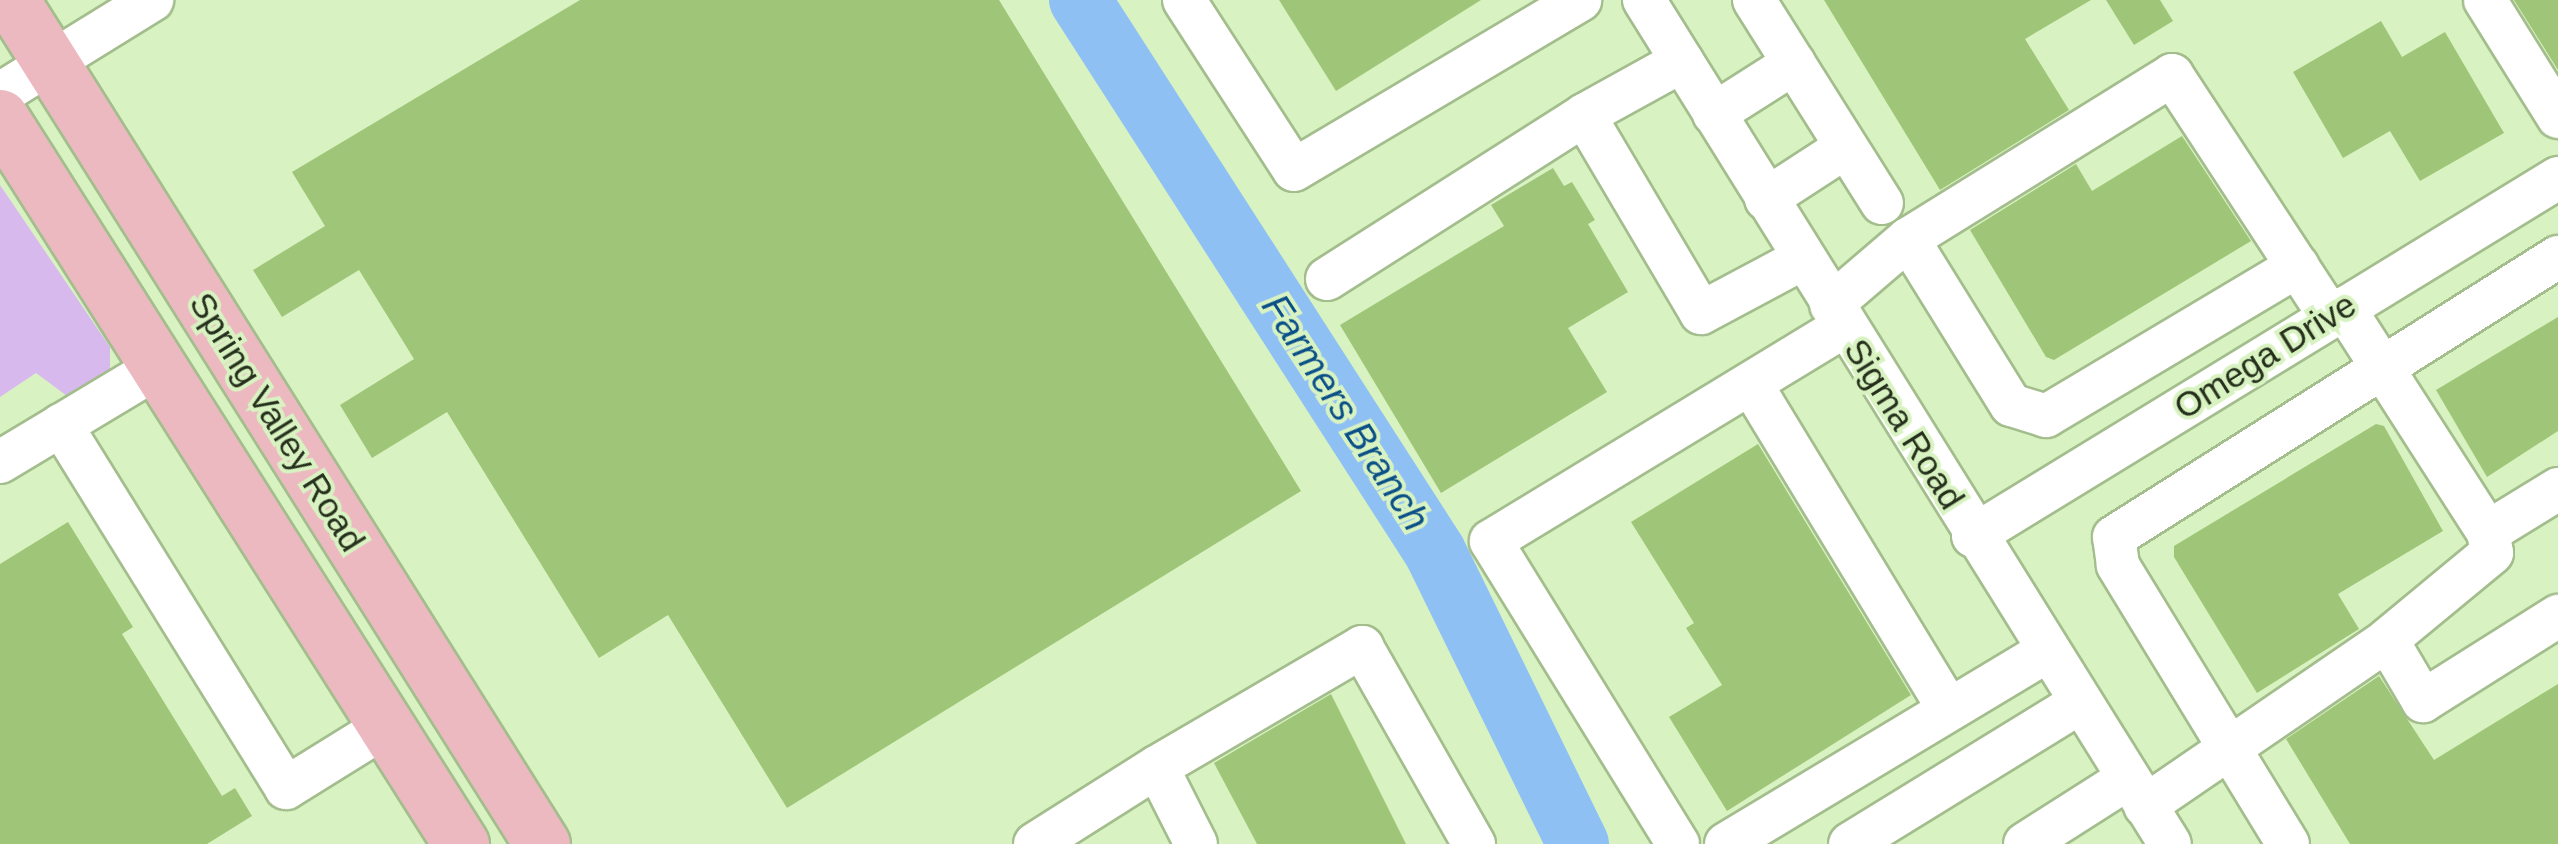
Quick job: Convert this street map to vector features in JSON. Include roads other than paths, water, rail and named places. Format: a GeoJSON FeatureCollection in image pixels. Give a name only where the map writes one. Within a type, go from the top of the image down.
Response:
{"type":"FeatureCollection","features":[{"type":"Feature","properties":{"kind":"main road","name":"Spring Valley Road"},"geometry":{"type":"LineString","coordinates":[[11,0],[542,844]]}},
{"type":"Feature","properties":{"kind":"main road","name":"Spring Valley Road"},"geometry":{"type":"LineString","coordinates":[[0,118],[461,844]]}},
{"type":"Feature","properties":{"kind":"street"},"geometry":{"type":"LineString","coordinates":[[0,94],[152,0]]}},
{"type":"Feature","properties":{"kind":"street"},"geometry":{"type":"LineString","coordinates":[[1184,0],[1294,170],[1530,12],[1580,0]]}},
{"type":"Feature","properties":{"kind":"street","name":"Sigma Road"},"geometry":{"type":"LineString","coordinates":[[1644,0],[1973,536],[2170,844]]}},
{"type":"Feature","properties":{"kind":"street"},"geometry":{"type":"LineString","coordinates":[[1754,0],[1882,203]]}},
{"type":"Feature","properties":{"kind":"street"},"geometry":{"type":"LineString","coordinates":[[2485,0],[2558,117]]}},
{"type":"Feature","properties":{"kind":"street"},"geometry":{"type":"LineString","coordinates":[[1327,279],[1584,116],[1682,61]]}},
{"type":"Feature","properties":{"kind":"street"},"geometry":{"type":"LineString","coordinates":[[1714,114],[1794,63]]}},
{"type":"Feature","properties":{"kind":"street"},"geometry":{"type":"LineString","coordinates":[[1678,844],[1490,541],[1751,384],[1838,316],[1908,239],[2172,75],[2298,266],[2381,365],[2488,532],[2492,553],[2387,640],[2229,752],[2136,793],[2049,838]]}},
{"type":"Feature","properties":{"kind":"street"},"geometry":{"type":"LineString","coordinates":[[1584,116],[1701,313],[1802,259]]}},
{"type":"Feature","properties":{"kind":"street"},"geometry":{"type":"LineString","coordinates":[[1766,199],[1846,147]]}},
{"type":"Feature","properties":{"kind":"street","name":"Omega Drive"},"geometry":{"type":"LineString","coordinates":[[1973,536],[2558,178]]}},
{"type":"Feature","properties":{"kind":"street"},"geometry":{"type":"LineString","coordinates":[[1908,239],[2011,405],[2046,416],[2298,266]]}},
{"type":"Feature","properties":{"kind":"street"},"geometry":{"type":"LineString","coordinates":[[2288,844],[2118,565],[2112,543],[2120,529],[2558,256]]}},
{"type":"Feature","properties":{"kind":"street"},"geometry":{"type":"LineString","coordinates":[[0,462],[158,367]]}},
{"type":"Feature","properties":{"kind":"street"},"geometry":{"type":"LineString","coordinates":[[1751,384],[1949,710]]}},
{"type":"Feature","properties":{"kind":"street"},"geometry":{"type":"LineString","coordinates":[[61,426],[286,788],[386,726]]}},
{"type":"Feature","properties":{"kind":"street"},"geometry":{"type":"LineString","coordinates":[[2488,532],[2558,489]]}},
{"type":"Feature","properties":{"kind":"street"},"geometry":{"type":"LineString","coordinates":[[2387,640],[2423,701],[2558,616]]}},
{"type":"Feature","properties":{"kind":"street"},"geometry":{"type":"LineString","coordinates":[[1035,844],[1362,648],[1474,844]]}},
{"type":"Feature","properties":{"kind":"street"},"geometry":{"type":"LineString","coordinates":[[1726,844],[2046,652]]}},
{"type":"Feature","properties":{"kind":"street"},"geometry":{"type":"LineString","coordinates":[[1850,844],[2078,704]]}},
{"type":"Feature","properties":{"kind":"street"},"geometry":{"type":"LineString","coordinates":[[1157,768],[1196,844]]}},
{"type":"Feature","properties":{"kind":"waterway","name":"Farmers Branch"},"geometry":{"type":"LineString","coordinates":[[1080,0],[1435,552],[1578,844]]}}]}
